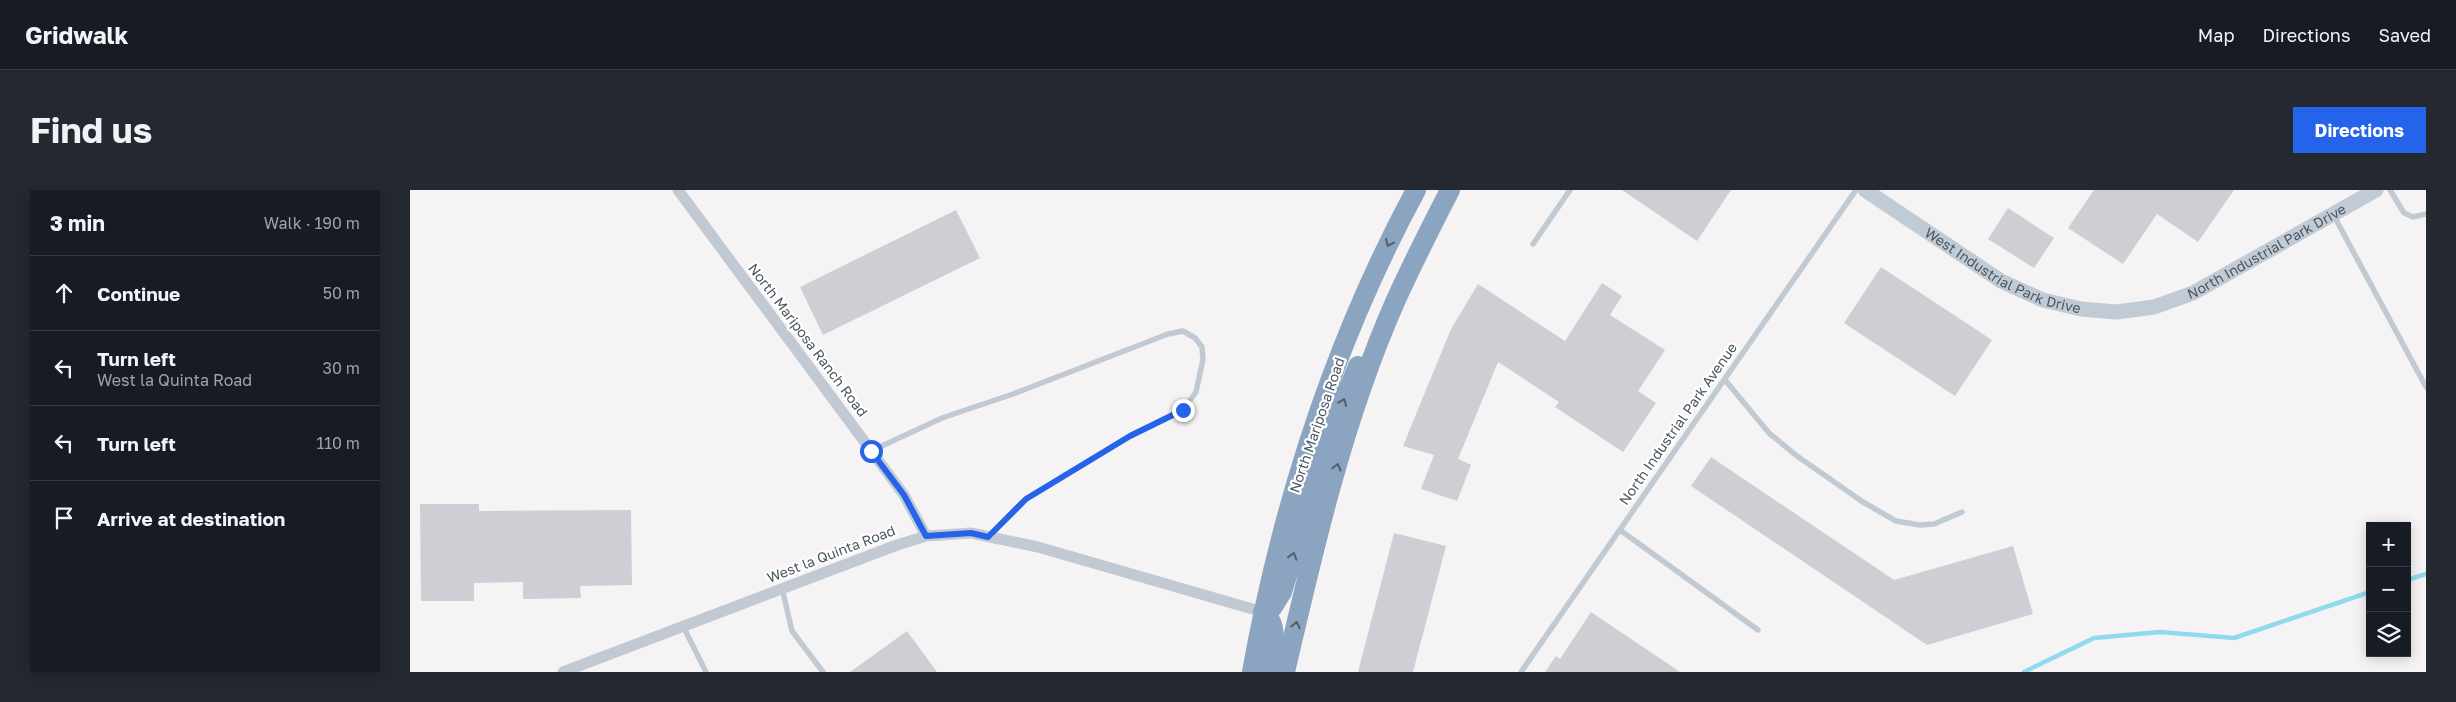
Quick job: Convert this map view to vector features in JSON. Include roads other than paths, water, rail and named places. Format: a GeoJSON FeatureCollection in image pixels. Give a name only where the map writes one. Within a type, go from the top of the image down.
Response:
{"type":"FeatureCollection","features":[{"type":"Feature","properties":{"kind":"highway"},"geometry":{"type":"LineString","coordinates":[[1285,672],[1310,566],[1341,452],[1395,303],[1450,190]]}},
{"type":"Feature","properties":{"kind":"highway","name":"North Mariposa Road"},"geometry":{"type":"LineString","coordinates":[[1252,672],[1277,548],[1330,385],[1357,314],[1415,193]]}},
{"type":"Feature","properties":{"kind":"highway"},"geometry":{"type":"LineString","coordinates":[[1263,612],[1272,608],[1282,592],[1330,434],[1350,383],[1398,284],[1439,212]]}},
{"type":"Feature","properties":{"kind":"highway"},"geometry":{"type":"LineString","coordinates":[[1263,612],[1269,616],[1274,631],[1268,672]]}},
{"type":"Feature","properties":{"kind":"street","name":"North Mariposa Ranch Road"},"geometry":{"type":"LineString","coordinates":[[678,190],[904,495],[926,536]]}},
{"type":"Feature","properties":{"kind":"street","name":"West Industrial Park Drive"},"geometry":{"type":"LineString","coordinates":[[1865,190],[2001,281],[2043,300],[2081,309],[2116,312],[2154,307]]}},
{"type":"Feature","properties":{"kind":"street","name":"North Industrial Park Drive"},"geometry":{"type":"LineString","coordinates":[[2154,307],[2193,294],[2376,190]]}},
{"type":"Feature","properties":{"kind":"street","name":"West la Quinta Road"},"geometry":{"type":"LineString","coordinates":[[563,672],[782,588],[926,536],[971,533],[1038,546],[1263,612]]}},
{"type":"Feature","properties":{"kind":"lane"},"geometry":{"type":"LineString","coordinates":[[1533,244],[1570,190]]}},
{"type":"Feature","properties":{"kind":"lane","name":"North Industrial Park Avenue"},"geometry":{"type":"LineString","coordinates":[[1521,672],[1856,190]]}},
{"type":"Feature","properties":{"kind":"lane"},"geometry":{"type":"LineString","coordinates":[[2390,190],[2404,213],[2413,218],[2426,214]]}},
{"type":"Feature","properties":{"kind":"lane"},"geometry":{"type":"LineString","coordinates":[[2333,214],[2426,387]]}},
{"type":"Feature","properties":{"kind":"lane"},"geometry":{"type":"LineString","coordinates":[[871,451],[942,418],[1013,394],[1168,334],[1183,331],[1195,338],[1202,347],[1204,359],[1196,392],[1183,410],[1130,436],[1026,499],[988,537]]}},
{"type":"Feature","properties":{"kind":"lane"},"geometry":{"type":"LineString","coordinates":[[1724,380],[1769,433],[1863,502],[1896,521],[1920,525],[1934,524],[1962,512]]}},
{"type":"Feature","properties":{"kind":"lane"},"geometry":{"type":"LineString","coordinates":[[1620,530],[1758,630]]}},
{"type":"Feature","properties":{"kind":"lane"},"geometry":{"type":"LineString","coordinates":[[782,588],[792,631],[823,672]]}},
{"type":"Feature","properties":{"kind":"lane"},"geometry":{"type":"LineString","coordinates":[[683,626],[706,672]]}},
{"type":"Feature","properties":{"kind":"waterway"},"geometry":{"type":"LineString","coordinates":[[2411,579],[2426,574]]}},
{"type":"Feature","properties":{"kind":"waterway"},"geometry":{"type":"LineString","coordinates":[[2024,672],[2094,638],[2160,632],[2234,638],[2366,593]]}}]}
